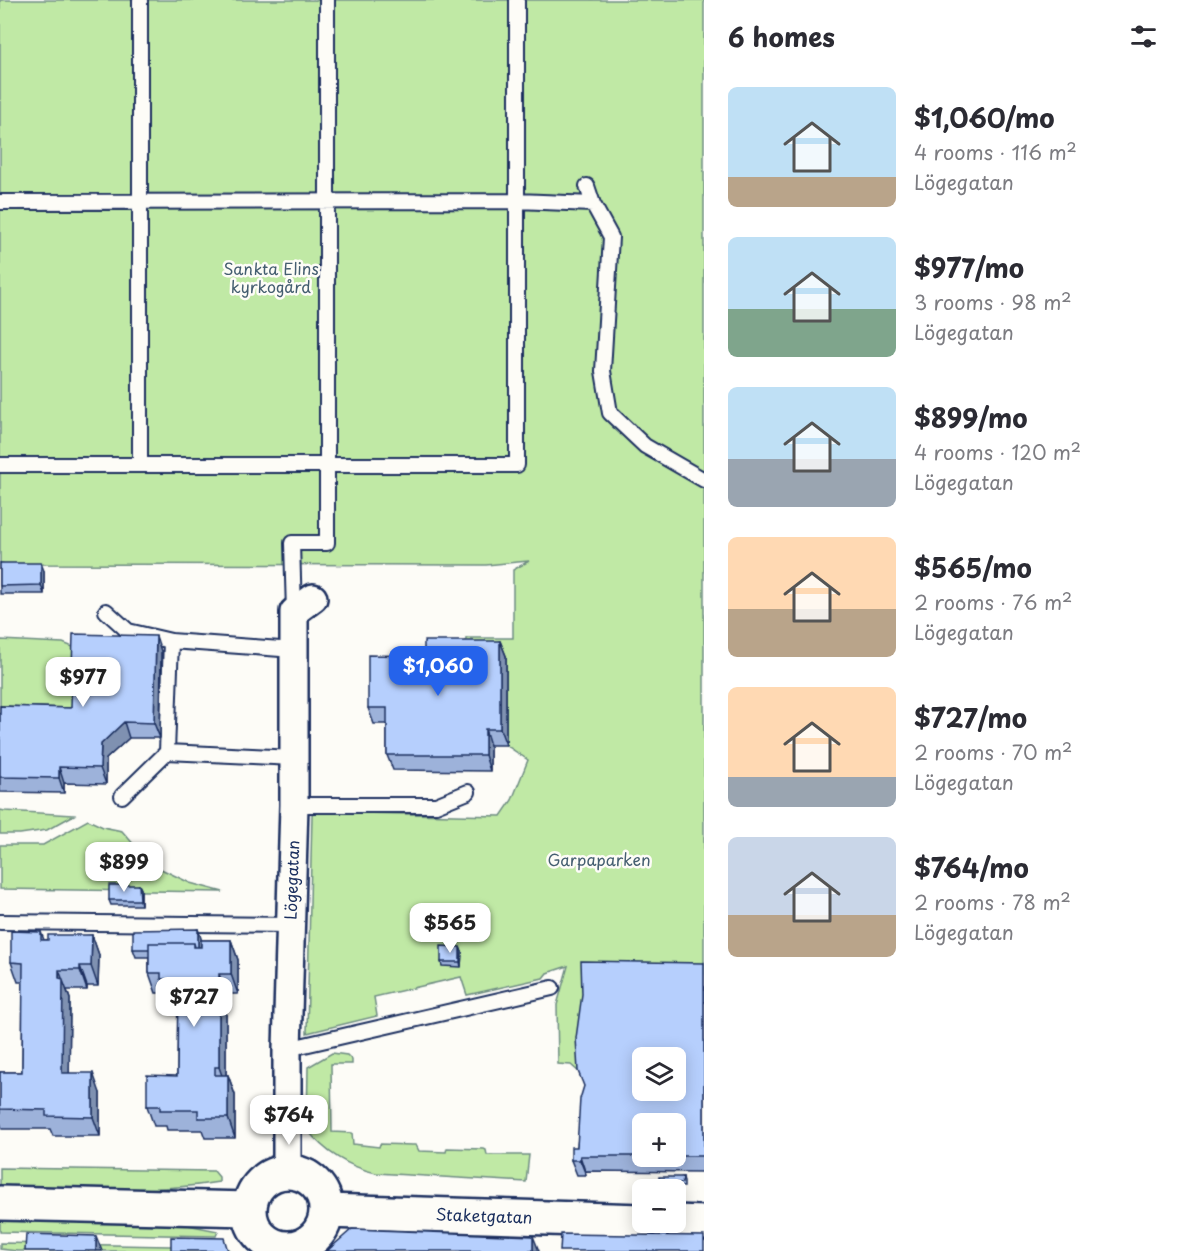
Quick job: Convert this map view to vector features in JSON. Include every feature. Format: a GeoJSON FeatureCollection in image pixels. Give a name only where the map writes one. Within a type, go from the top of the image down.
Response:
{"type":"FeatureCollection","features":[{"type":"Feature","properties":{"kind":"street","name":"Lögegatan"},"geometry":{"type":"LineString","coordinates":[[287,1171],[287,1048],[294,805],[294,650],[303,605]]}},
{"type":"Feature","properties":{"kind":"street"},"geometry":{"type":"LineString","coordinates":[[287,1171],[297,1172],[315,1182],[325,1201],[326,1211],[320,1230],[314,1238],[306,1244],[287,1250],[275,1246],[260,1236],[250,1220],[249,1209],[251,1197],[257,1186],[275,1173],[287,1171]]}},
{"type":"Feature","properties":{"kind":"street"},"geometry":{"type":"LineString","coordinates":[[0,1203],[249,1209]]}},
{"type":"Feature","properties":{"kind":"street","name":"Staketgatan"},"geometry":{"type":"LineString","coordinates":[[326,1211],[632,1221]]}},
{"type":"Feature","properties":{"kind":"street"},"geometry":{"type":"LineString","coordinates":[[686,1222],[704,1223]]}},
{"type":"Feature","properties":{"kind":"lane"},"geometry":{"type":"LineString","coordinates":[[140,0],[140,465]]}},
{"type":"Feature","properties":{"kind":"lane"},"geometry":{"type":"LineString","coordinates":[[303,605],[292,543],[327,543],[327,0]]}},
{"type":"Feature","properties":{"kind":"lane"},"geometry":{"type":"LineString","coordinates":[[0,465],[517,465],[517,0]]}},
{"type":"Feature","properties":{"kind":"lane"},"geometry":{"type":"LineString","coordinates":[[586,186],[611,237],[603,371],[610,412],[645,446],[704,480]]}},
{"type":"Feature","properties":{"kind":"lane"},"geometry":{"type":"LineString","coordinates":[[0,202],[517,201],[593,204]]}},
{"type":"Feature","properties":{"kind":"lane"},"geometry":{"type":"LineString","coordinates":[[105,610],[128,631],[171,642],[294,650]]}},
{"type":"Feature","properties":{"kind":"lane"},"geometry":{"type":"LineString","coordinates":[[122,796],[168,752],[171,642]]}},
{"type":"Feature","properties":{"kind":"lane"},"geometry":{"type":"LineString","coordinates":[[168,752],[294,758]]}},
{"type":"Feature","properties":{"kind":"lane"},"geometry":{"type":"LineString","coordinates":[[294,805],[436,806],[468,792]]}},
{"type":"Feature","properties":{"kind":"lane"},"geometry":{"type":"LineString","coordinates":[[0,922],[290,925]]}},
{"type":"Feature","properties":{"kind":"lane"},"geometry":{"type":"LineString","coordinates":[[287,1048],[552,988]]}},
{"type":"Feature","properties":{"kind":"green space"},"geometry":{"type":"Polygon","coordinates":[[[0,0],[704,0],[704,974],[579,1072],[571,1065],[558,1064],[557,1005],[568,966],[547,973],[543,978],[467,995],[461,977],[374,997],[377,1016],[307,1033],[313,812],[501,816],[512,800],[528,760],[506,745],[506,656],[466,656],[466,638],[513,638],[513,570],[529,561],[486,565],[0,564],[0,0]]]}},
{"type":"Feature","properties":{"kind":"green space"},"geometry":{"type":"Polygon","coordinates":[[[0,640],[63,643],[78,649],[77,723],[0,722],[0,640]]]}},
{"type":"Feature","properties":{"kind":"green space"},"geometry":{"type":"Polygon","coordinates":[[[0,810],[74,815],[47,830],[0,834],[0,810]]]}},
{"type":"Feature","properties":{"kind":"green space"},"geometry":{"type":"Polygon","coordinates":[[[88,820],[103,827],[122,831],[159,868],[190,883],[223,892],[0,889],[0,845],[43,845],[88,820]]]}},
{"type":"Feature","properties":{"kind":"green space"},"geometry":{"type":"Polygon","coordinates":[[[332,1053],[347,1055],[352,1060],[352,1064],[331,1064],[332,1132],[352,1133],[353,1144],[379,1147],[380,1144],[416,1145],[419,1151],[446,1152],[447,1148],[484,1149],[487,1155],[529,1155],[526,1182],[376,1173],[347,1163],[321,1145],[307,1129],[308,1067],[332,1053]]]}},
{"type":"Feature","properties":{"kind":"green space"},"geometry":{"type":"Polygon","coordinates":[[[0,1168],[214,1171],[219,1177],[219,1182],[137,1189],[0,1187],[0,1168]]]}},
{"type":"Feature","properties":{"kind":"green space"},"geometry":{"type":"Polygon","coordinates":[[[0,1218],[172,1222],[218,1231],[216,1236],[0,1232],[0,1218]]]}},
{"type":"Feature","properties":{"kind":"green space"},"geometry":{"type":"Polygon","coordinates":[[[0,1243],[226,1247],[230,1251],[17,1251],[0,1249],[0,1243]]]}},
{"type":"Feature","properties":{"kind":"building"},"geometry":{"type":"Polygon","coordinates":[[[0,563],[41,563],[41,585],[0,586],[0,563]]]}},
{"type":"Feature","properties":{"kind":"building"},"geometry":{"type":"Polygon","coordinates":[[[73,634],[156,636],[154,723],[124,722],[101,744],[100,768],[59,767],[59,778],[0,777],[0,706],[71,708],[73,634]]]}},
{"type":"Feature","properties":{"kind":"building"},"geometry":{"type":"Polygon","coordinates":[[[424,641],[500,641],[500,729],[485,729],[485,755],[387,755],[387,708],[368,708],[368,655],[424,656],[424,641]]]}},
{"type":"Feature","properties":{"kind":"building"},"geometry":{"type":"Polygon","coordinates":[[[109,885],[139,885],[140,900],[109,900],[109,885]]]}},
{"type":"Feature","properties":{"kind":"building"},"geometry":{"type":"Polygon","coordinates":[[[198,929],[198,947],[195,947],[194,943],[149,943],[149,949],[133,949],[133,930],[198,929]]]}},
{"type":"Feature","properties":{"kind":"building"},"geometry":{"type":"Polygon","coordinates":[[[11,931],[41,932],[41,940],[48,940],[48,935],[92,935],[91,966],[80,966],[80,970],[59,970],[59,978],[63,979],[62,1073],[93,1073],[93,1117],[46,1116],[46,1110],[0,1109],[0,1072],[22,1072],[23,963],[11,962],[11,931]]]}},
{"type":"Feature","properties":{"kind":"building"},"geometry":{"type":"Polygon","coordinates":[[[201,940],[231,940],[231,974],[219,974],[219,1067],[215,1067],[215,1075],[228,1075],[228,1118],[198,1118],[198,1110],[160,1110],[160,1106],[147,1106],[147,1075],[177,1076],[178,979],[161,979],[161,973],[149,973],[149,943],[194,943],[194,947],[201,947],[201,940]]]}},
{"type":"Feature","properties":{"kind":"building"},"geometry":{"type":"Polygon","coordinates":[[[441,946],[460,947],[460,962],[441,962],[441,946]]]}},
{"type":"Feature","properties":{"kind":"building"},"geometry":{"type":"Polygon","coordinates":[[[581,961],[704,963],[704,1156],[686,1156],[686,1113],[632,1113],[632,1156],[580,1156],[580,1160],[571,1160],[571,1147],[577,1147],[580,1099],[584,1086],[578,1071],[576,1038],[582,994],[581,961]]]}},
{"type":"Feature","properties":{"kind":"building"},"geometry":{"type":"Polygon","coordinates":[[[659,1177],[683,1177],[683,1179],[659,1179],[659,1177]]]}},
{"type":"Feature","properties":{"kind":"building"},"geometry":{"type":"Polygon","coordinates":[[[352,1229],[533,1236],[533,1251],[327,1251],[352,1229]]]}},
{"type":"Feature","properties":{"kind":"building"},"geometry":{"type":"Polygon","coordinates":[[[26,1234],[96,1236],[96,1251],[25,1251],[26,1234]]]}},
{"type":"Feature","properties":{"kind":"building"},"geometry":{"type":"Polygon","coordinates":[[[561,1234],[704,1236],[704,1251],[560,1251],[561,1234]]]}},
{"type":"Feature","properties":{"kind":"building"},"geometry":{"type":"Polygon","coordinates":[[[171,1237],[224,1238],[228,1251],[171,1251],[171,1237]]]}},
{"type":"Feature","properties":{"kind":"park label","name":"Sankta Elins kyrkogård"},"geometry":{"type":"Point","coordinates":[271,278]}},
{"type":"Feature","properties":{"kind":"park label","name":"Garpaparken"},"geometry":{"type":"Point","coordinates":[599,860]}}]}
